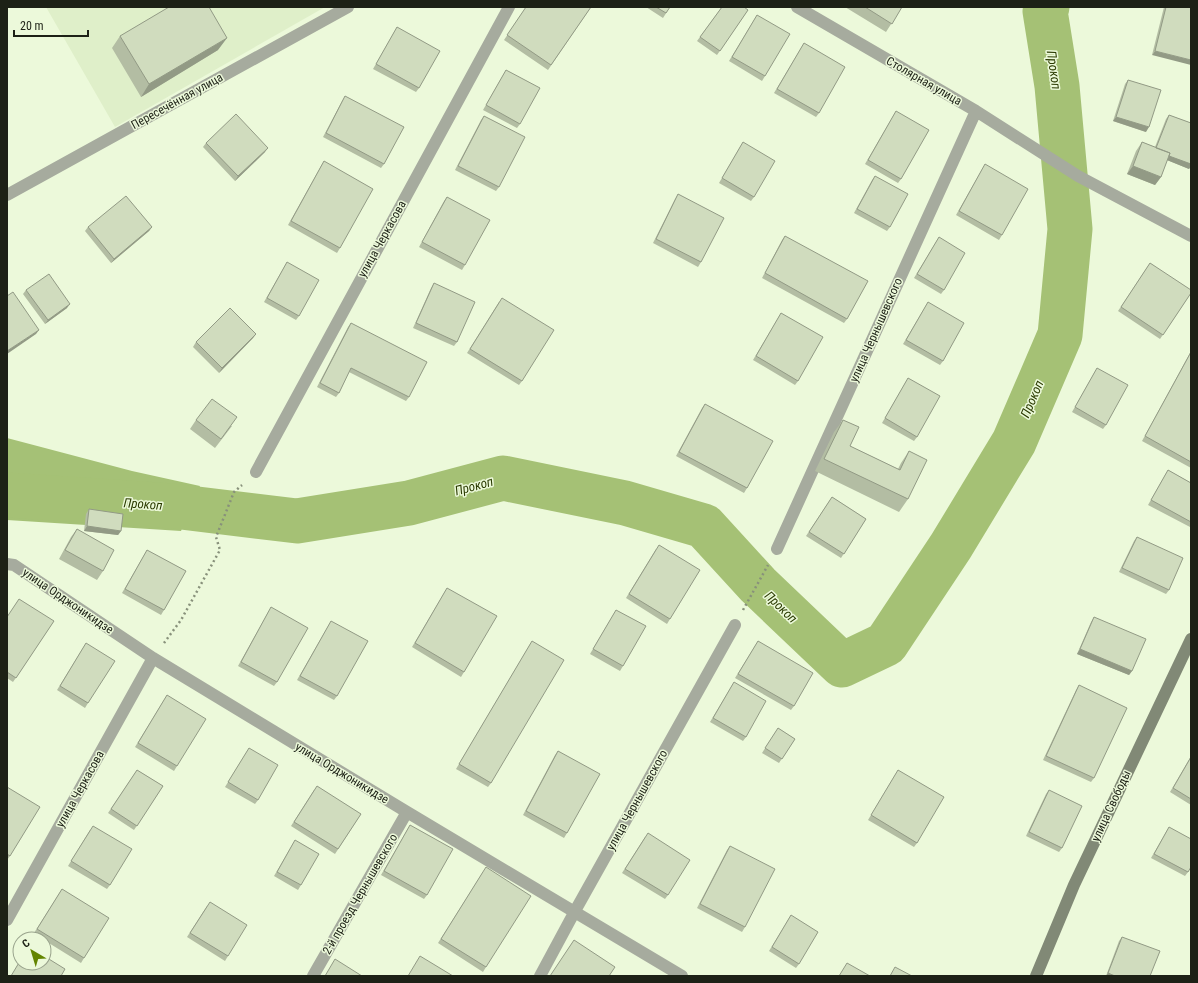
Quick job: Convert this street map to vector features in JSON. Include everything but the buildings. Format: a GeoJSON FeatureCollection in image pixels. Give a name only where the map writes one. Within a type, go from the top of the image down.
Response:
{"type":"FeatureCollection","features":[{"type":"Feature","properties":{"kind":"main road","name":"улица Свободы"},"geometry":{"type":"LineString","coordinates":[[1036,976],[1074,885],[1191,638]]}},
{"type":"Feature","properties":{"kind":"street","name":"Пересечённая улица"},"geometry":{"type":"LineString","coordinates":[[7,195],[348,7]]}},
{"type":"Feature","properties":{"kind":"street","name":"улица Черкасова"},"geometry":{"type":"LineString","coordinates":[[256,472],[509,7]]}},
{"type":"Feature","properties":{"kind":"street","name":"Столярная улица"},"geometry":{"type":"LineString","coordinates":[[797,7],[976,111],[1078,176],[1191,236]]}},
{"type":"Feature","properties":{"kind":"street","name":"улица Чернышевского"},"geometry":{"type":"LineString","coordinates":[[777,549],[976,111]]}},
{"type":"Feature","properties":{"kind":"street","name":"улица Орджоникидзе"},"geometry":{"type":"LineString","coordinates":[[7,564],[14,565],[153,658],[682,976]]}},
{"type":"Feature","properties":{"kind":"street","name":"улица Чернышевского"},"geometry":{"type":"LineString","coordinates":[[540,976],[735,625]]}},
{"type":"Feature","properties":{"kind":"street","name":"улица Черкасова"},"geometry":{"type":"LineString","coordinates":[[7,920],[153,658]]}},
{"type":"Feature","properties":{"kind":"street","name":"2-й проезд Чернышевского"},"geometry":{"type":"LineString","coordinates":[[313,976],[407,812]]}},
{"type":"Feature","properties":{"kind":"path"},"geometry":{"type":"LineString","coordinates":[[153,658],[181,620],[220,550],[216,537],[234,492]]}},
{"type":"Feature","properties":{"kind":"path"},"geometry":{"type":"LineString","coordinates":[[735,625],[777,549]]}},
{"type":"Feature","properties":{"kind":"shaded area"},"geometry":{"type":"Polygon","coordinates":[[[46,7],[325,7],[115,127],[46,7]]]}},
{"type":"Feature","properties":{"kind":"green space"},"geometry":{"type":"Polygon","coordinates":[[[7,438],[132,471],[200,486],[181,531],[7,520],[7,438]]]}},
{"type":"Feature","properties":{"kind":"waterway","name":"Прокоп"},"geometry":{"type":"LineString","coordinates":[[7,495],[173,506],[297,521],[409,503],[503,478],[625,503],[704,526],[758,585],[842,665],[886,644],[951,546],[1014,442],[1060,335],[1070,229],[1057,86],[1045,11],[1047,7]]}}]}
